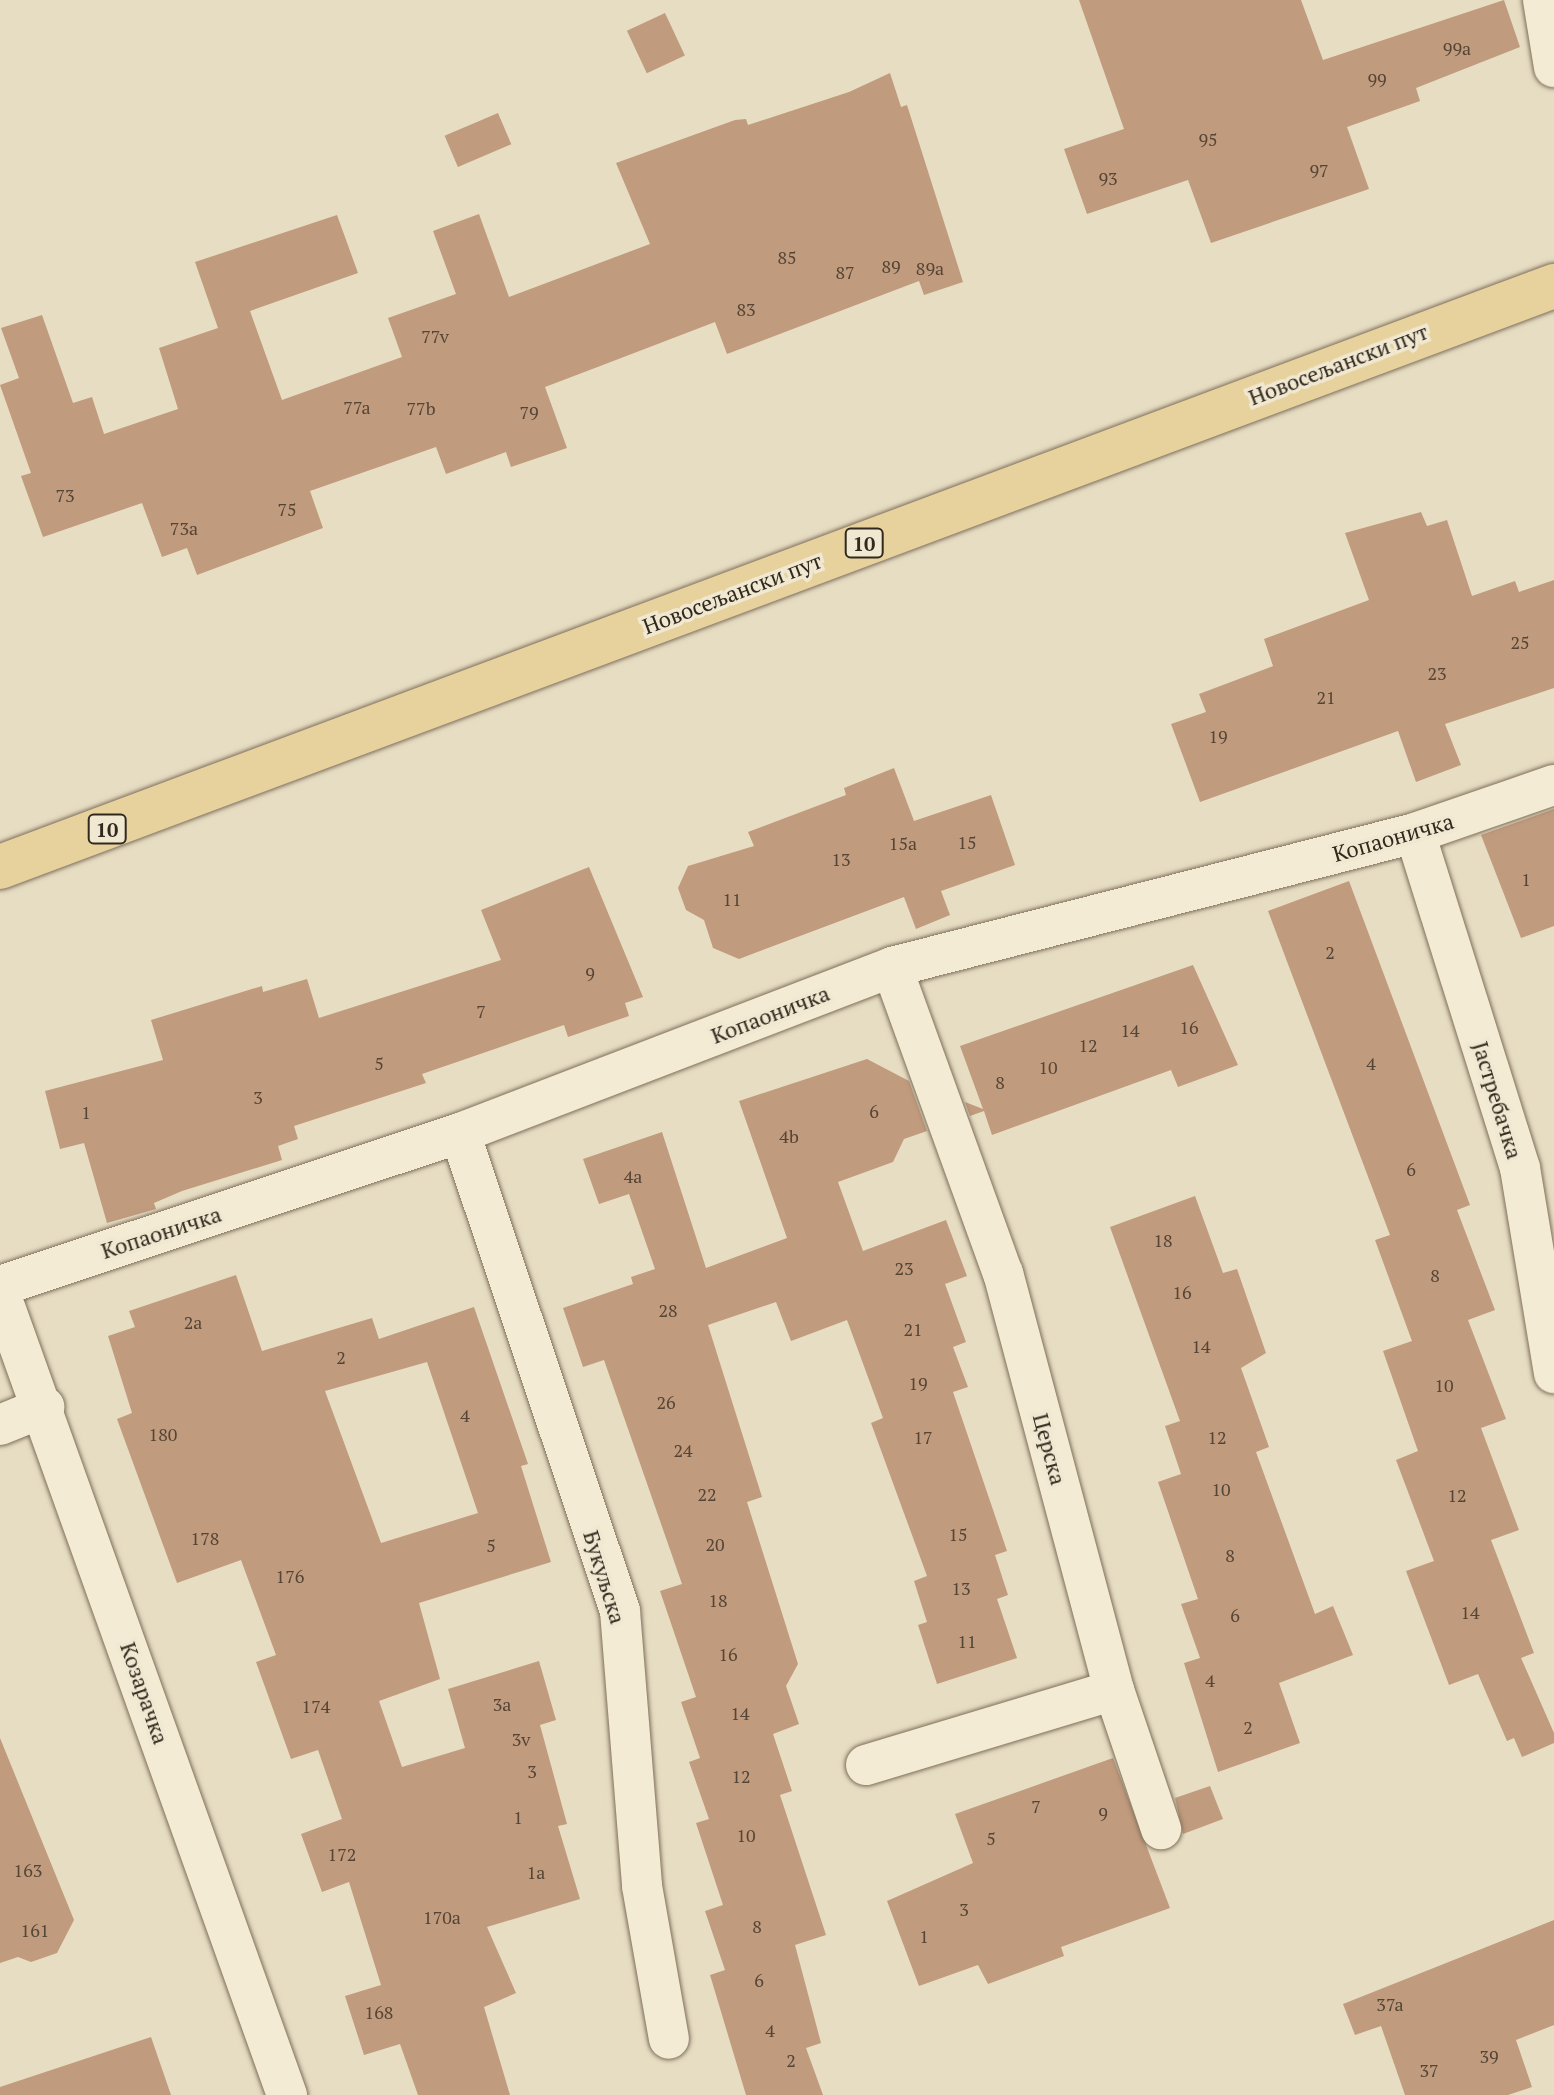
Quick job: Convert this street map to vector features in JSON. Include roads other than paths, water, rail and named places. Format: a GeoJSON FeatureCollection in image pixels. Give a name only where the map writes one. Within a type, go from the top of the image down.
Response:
{"type":"FeatureCollection","features":[{"type":"Feature","properties":{"kind":"main road","name":"Новосељански пут"},"geometry":{"type":"LineString","coordinates":[[19,860],[1554,286]]}},
{"type":"Feature","properties":{"kind":"main road"},"geometry":{"type":"LineString","coordinates":[[0,889],[19,860]]}},
{"type":"Feature","properties":{"kind":"street"},"geometry":{"type":"LineString","coordinates":[[1543,0],[1554,67]]}},
{"type":"Feature","properties":{"kind":"street","name":"Копаоничка"},"geometry":{"type":"LineString","coordinates":[[0,1286],[460,1133],[892,967],[1415,833],[1554,785]]}},
{"type":"Feature","properties":{"kind":"street","name":"Јастребачка"},"geometry":{"type":"LineString","coordinates":[[1415,833],[1520,1168],[1554,1373]]}},
{"type":"Feature","properties":{"kind":"street","name":"Церска"},"geometry":{"type":"LineString","coordinates":[[892,967],[1003,1274],[1114,1690],[1161,1829]]}},
{"type":"Feature","properties":{"kind":"street","name":"Букуљска"},"geometry":{"type":"LineString","coordinates":[[460,1133],[620,1611],[642,1886],[669,2039]]}},
{"type":"Feature","properties":{"kind":"street","name":"Козарачка"},"geometry":{"type":"LineString","coordinates":[[0,1293],[44,1407],[287,2095]]}},
{"type":"Feature","properties":{"kind":"street"},"geometry":{"type":"LineString","coordinates":[[0,1425],[44,1407]]}},
{"type":"Feature","properties":{"kind":"street"},"geometry":{"type":"LineString","coordinates":[[866,1765],[1114,1690]]}}]}
